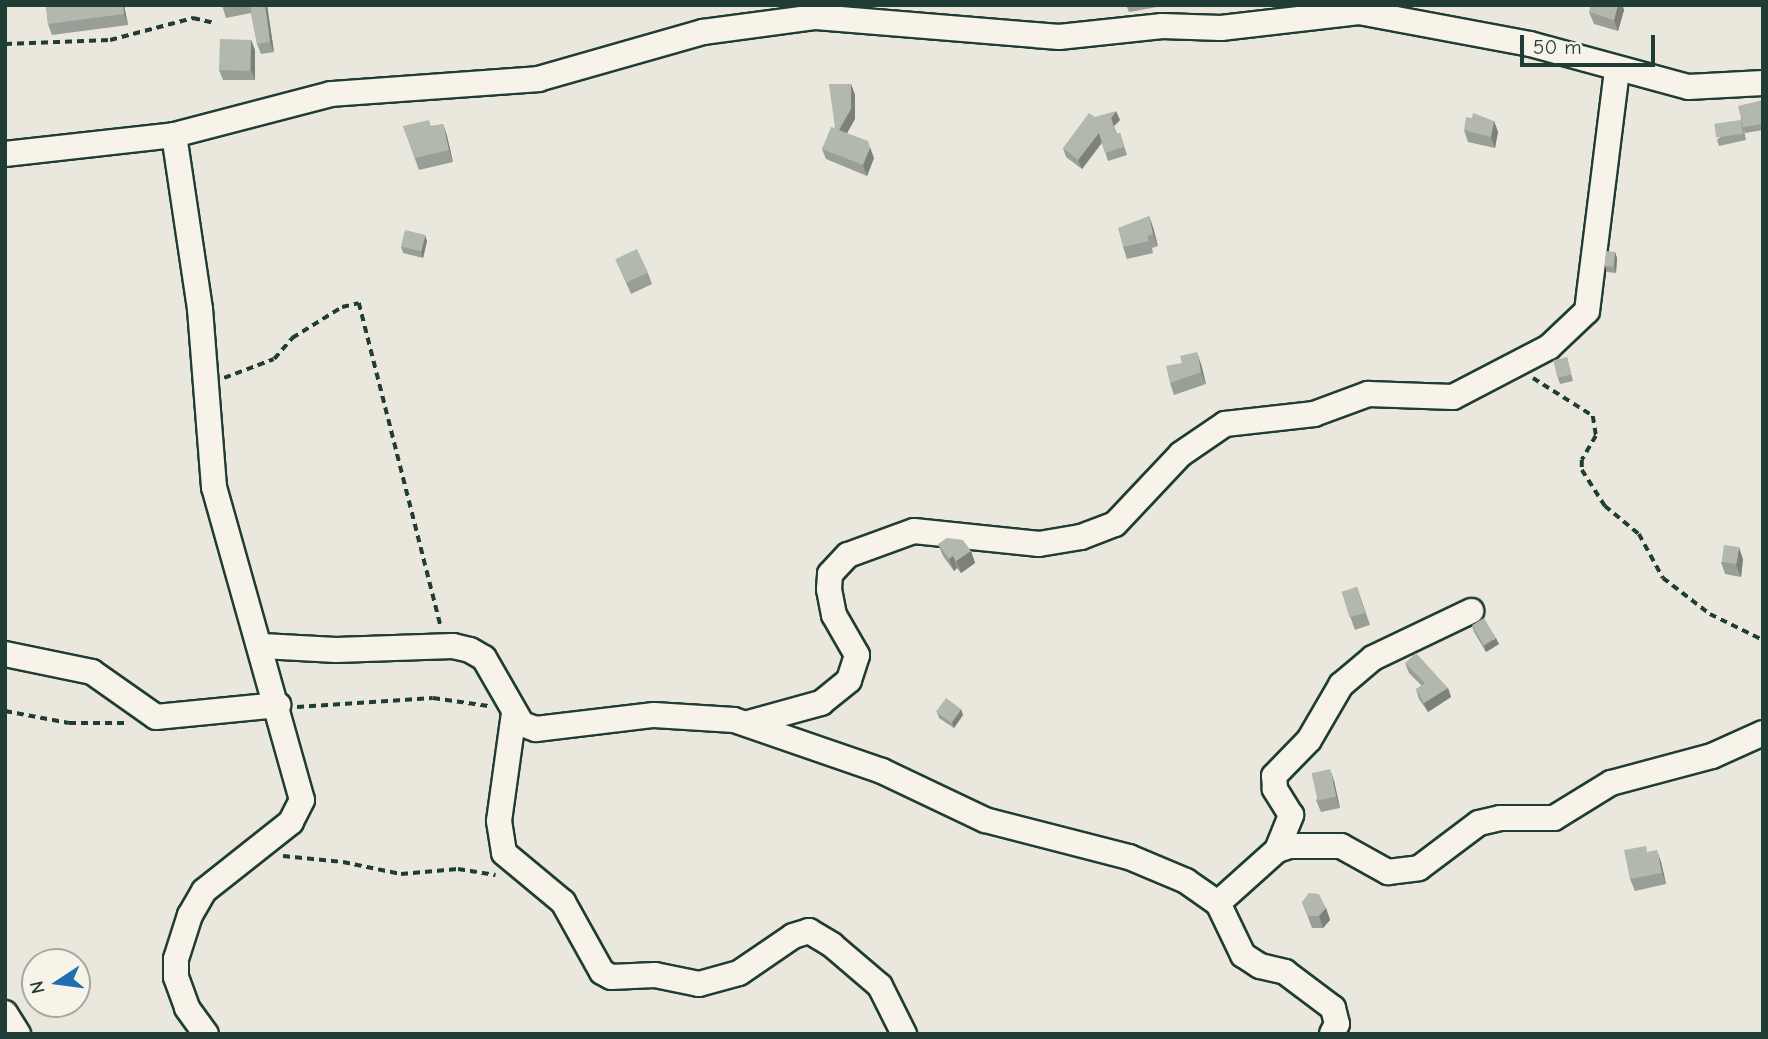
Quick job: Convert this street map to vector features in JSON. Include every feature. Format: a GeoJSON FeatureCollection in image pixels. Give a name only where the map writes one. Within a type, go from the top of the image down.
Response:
{"type":"FeatureCollection","features":[{"type":"Feature","properties":{"kind":"street"},"geometry":{"type":"LineString","coordinates":[[5,154],[174,135],[331,94],[538,79],[703,32],[807,11],[1059,37],[1184,16],[1221,28],[1290,11],[1359,12],[1530,44],[1688,87],[1763,83]]}},
{"type":"Feature","properties":{"kind":"street"},"geometry":{"type":"LineString","coordinates":[[748,723],[821,703],[849,680],[857,656],[834,615],[829,589],[830,574],[848,555],[914,531],[1016,543],[1081,537],[1115,524],[1181,454],[1225,424],[1314,414],[1368,394],[1453,397],[1549,348],[1587,310],[1617,69]]}},
{"type":"Feature","properties":{"kind":"street"},"geometry":{"type":"LineString","coordinates":[[174,135],[207,392],[214,487],[262,646],[302,800],[291,822],[199,896],[176,959],[180,992],[206,1034]]}},
{"type":"Feature","properties":{"kind":"street"},"geometry":{"type":"LineString","coordinates":[[1218,903],[1277,850],[1291,815],[1275,789],[1274,776],[1309,740],[1340,685],[1373,658],[1471,611]]}},
{"type":"Feature","properties":{"kind":"street"},"geometry":{"type":"LineString","coordinates":[[262,646],[336,650],[453,646],[484,657],[513,713],[522,724],[551,730],[654,716],[748,723],[882,771],[985,820],[1129,857],[1186,881],[1218,903],[1239,948],[1252,963],[1285,972],[1333,1008],[1337,1024],[1332,1034]]}},
{"type":"Feature","properties":{"kind":"street"},"geometry":{"type":"LineString","coordinates":[[5,654],[92,672],[156,718],[278,705]]}},
{"type":"Feature","properties":{"kind":"street"},"geometry":{"type":"LineString","coordinates":[[513,713],[499,821],[500,841],[509,862],[563,902],[594,963],[611,977],[655,975],[699,984],[718,980],[739,973],[793,936],[809,931],[880,986],[904,1034]]}},
{"type":"Feature","properties":{"kind":"street"},"geometry":{"type":"LineString","coordinates":[[1277,850],[1303,844],[1332,844],[1388,872],[1419,868],[1479,823],[1500,818],[1554,818],[1611,783],[1712,756],[1763,733]]}},
{"type":"Feature","properties":{"kind":"street"},"geometry":{"type":"LineString","coordinates":[[5,1013],[18,1034]]}},
{"type":"Feature","properties":{"kind":"path"},"geometry":{"type":"LineString","coordinates":[[5,44],[110,40],[193,18],[214,23]]}},
{"type":"Feature","properties":{"kind":"path"},"geometry":{"type":"LineString","coordinates":[[207,392],[232,371],[274,359],[292,338],[342,307],[359,303],[430,593],[453,646]]}},
{"type":"Feature","properties":{"kind":"path"},"geometry":{"type":"LineString","coordinates":[[1504,371],[1538,380],[1590,412],[1596,436],[1581,466],[1605,506],[1639,534],[1659,571],[1674,587],[1710,614],[1763,640]]}},
{"type":"Feature","properties":{"kind":"path"},"geometry":{"type":"LineString","coordinates":[[278,705],[324,708],[433,698],[474,702],[513,713]]}},
{"type":"Feature","properties":{"kind":"path"},"geometry":{"type":"LineString","coordinates":[[5,711],[80,724],[156,718]]}},
{"type":"Feature","properties":{"kind":"path"},"geometry":{"type":"LineString","coordinates":[[252,854],[331,860],[401,874],[458,869],[497,875],[509,862]]}},
{"type":"Feature","properties":{"kind":"building"},"geometry":{"type":"Polygon","coordinates":[[[46,5],[123,5],[124,14],[48,24],[46,5]]]}},
{"type":"Feature","properties":{"kind":"building"},"geometry":{"type":"Polygon","coordinates":[[[250,5],[265,5],[270,42],[257,44],[250,5]]]}},
{"type":"Feature","properties":{"kind":"building"},"geometry":{"type":"Polygon","coordinates":[[[1591,5],[1618,5],[1614,20],[1589,12],[1591,5]]]}},
{"type":"Feature","properties":{"kind":"building"},"geometry":{"type":"Polygon","coordinates":[[[220,39],[251,40],[250,71],[219,70],[220,39]]]}},
{"type":"Feature","properties":{"kind":"building"},"geometry":{"type":"Polygon","coordinates":[[[829,84],[851,84],[851,109],[839,130],[868,141],[870,147],[863,165],[822,149],[831,127],[835,128],[829,84]]]}},
{"type":"Feature","properties":{"kind":"building"},"geometry":{"type":"Polygon","coordinates":[[[1763,100],[1763,124],[1743,127],[1738,106],[1763,100]]]}},
{"type":"Feature","properties":{"kind":"building"},"geometry":{"type":"Polygon","coordinates":[[[1116,111],[1111,118],[1124,147],[1105,153],[1099,133],[1078,160],[1063,148],[1089,113],[1095,117],[1116,111]]]}},
{"type":"Feature","properties":{"kind":"building"},"geometry":{"type":"Polygon","coordinates":[[[1473,113],[1494,121],[1491,137],[1464,130],[1466,117],[1472,118],[1473,113]]]}},
{"type":"Feature","properties":{"kind":"building"},"geometry":{"type":"Polygon","coordinates":[[[429,120],[431,127],[443,124],[449,150],[415,158],[403,126],[429,120]]]}},
{"type":"Feature","properties":{"kind":"building"},"geometry":{"type":"Polygon","coordinates":[[[1741,120],[1743,134],[1716,138],[1714,124],[1741,120]]]}},
{"type":"Feature","properties":{"kind":"building"},"geometry":{"type":"Polygon","coordinates":[[[1149,216],[1153,234],[1147,236],[1149,241],[1123,247],[1118,228],[1149,216]]]}},
{"type":"Feature","properties":{"kind":"building"},"geometry":{"type":"Polygon","coordinates":[[[405,230],[425,235],[421,252],[401,246],[405,230]]]}},
{"type":"Feature","properties":{"kind":"building"},"geometry":{"type":"Polygon","coordinates":[[[637,249],[648,273],[626,283],[615,259],[637,249]]]}},
{"type":"Feature","properties":{"kind":"building"},"geometry":{"type":"Polygon","coordinates":[[[1606,251],[1615,252],[1613,267],[1604,266],[1606,251]]]}},
{"type":"Feature","properties":{"kind":"building"},"geometry":{"type":"Polygon","coordinates":[[[1197,352],[1201,372],[1170,383],[1166,366],[1182,363],[1180,356],[1197,352]]]}},
{"type":"Feature","properties":{"kind":"building"},"geometry":{"type":"Polygon","coordinates":[[[1567,357],[1571,375],[1557,378],[1553,360],[1567,357]]]}},
{"type":"Feature","properties":{"kind":"building"},"geometry":{"type":"Polygon","coordinates":[[[947,538],[963,540],[971,551],[956,561],[953,556],[949,559],[938,544],[947,538]]]}},
{"type":"Feature","properties":{"kind":"building"},"geometry":{"type":"Polygon","coordinates":[[[1724,545],[1739,547],[1736,564],[1722,562],[1724,545]]]}},
{"type":"Feature","properties":{"kind":"building"},"geometry":{"type":"Polygon","coordinates":[[[1357,587],[1365,613],[1350,617],[1342,592],[1357,587]]]}},
{"type":"Feature","properties":{"kind":"building"},"geometry":{"type":"Polygon","coordinates":[[[1484,618],[1496,638],[1484,645],[1472,625],[1484,618]]]}},
{"type":"Feature","properties":{"kind":"building"},"geometry":{"type":"Polygon","coordinates":[[[1416,653],[1448,688],[1424,703],[1416,689],[1425,683],[1405,663],[1416,653]]]}},
{"type":"Feature","properties":{"kind":"building"},"geometry":{"type":"Polygon","coordinates":[[[946,698],[961,709],[951,723],[936,712],[946,698]]]}},
{"type":"Feature","properties":{"kind":"building"},"geometry":{"type":"Polygon","coordinates":[[[1330,769],[1336,796],[1318,801],[1311,773],[1330,769]]]}},
{"type":"Feature","properties":{"kind":"building"},"geometry":{"type":"Polygon","coordinates":[[[1646,846],[1647,852],[1657,850],[1662,873],[1630,879],[1624,850],[1646,846]]]}},
{"type":"Feature","properties":{"kind":"building"},"geometry":{"type":"Polygon","coordinates":[[[1309,893],[1319,894],[1326,908],[1319,916],[1308,916],[1302,902],[1309,893]]]}}]}
